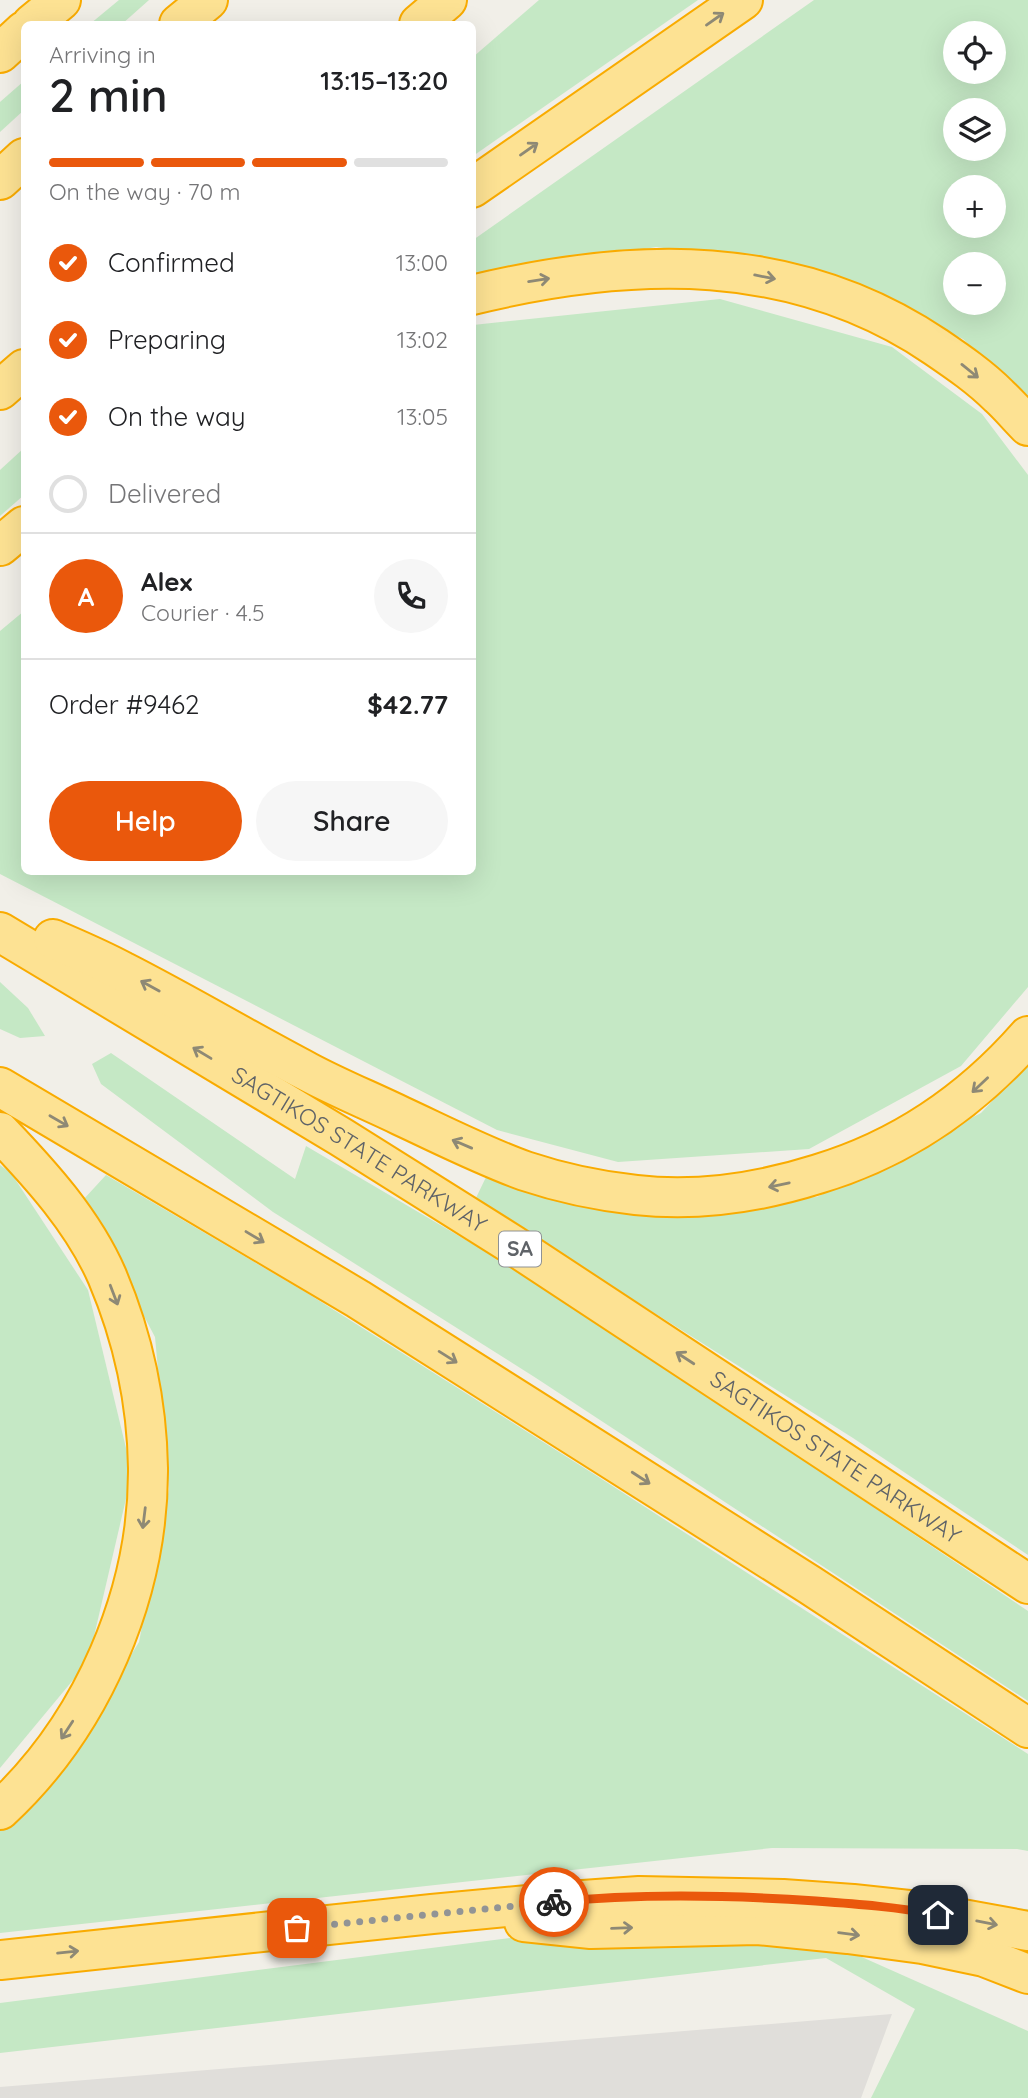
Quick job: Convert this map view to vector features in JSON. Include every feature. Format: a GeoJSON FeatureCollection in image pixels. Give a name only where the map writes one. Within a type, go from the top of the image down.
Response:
{"type":"FeatureCollection","features":[{"type":"Feature","properties":{"kind":"highway"},"geometry":{"type":"LineString","coordinates":[[36,21],[61,0]]}},
{"type":"Feature","properties":{"kind":"highway"},"geometry":{"type":"LineString","coordinates":[[183,21],[208,0]]}},
{"type":"Feature","properties":{"kind":"highway"},"geometry":{"type":"LineString","coordinates":[[422,21],[447,0]]}},
{"type":"Feature","properties":{"kind":"highway"},"geometry":{"type":"LineString","coordinates":[[476,185],[743,0]]}},
{"type":"Feature","properties":{"kind":"highway"},"geometry":{"type":"LineString","coordinates":[[0,53],[21,34]]}},
{"type":"Feature","properties":{"kind":"highway"},"geometry":{"type":"LineString","coordinates":[[0,180],[21,162]]}},
{"type":"Feature","properties":{"kind":"highway"},"geometry":{"type":"LineString","coordinates":[[476,294],[579,274],[641,268],[703,269],[759,276],[815,288],[867,308],[917,334],[998,394],[1028,426]]}},
{"type":"Feature","properties":{"kind":"highway"},"geometry":{"type":"LineString","coordinates":[[0,390],[21,372]]}},
{"type":"Feature","properties":{"kind":"highway"},"geometry":{"type":"LineString","coordinates":[[0,914],[121,970],[311,1074],[455,1142],[525,1171],[579,1185],[638,1195],[690,1196],[745,1192],[798,1181],[846,1166],[890,1146],[970,1094],[1006,1061],[1028,1036]]}},
{"type":"Feature","properties":{"kind":"highway","name":"SAGTIKOS STATE PARKWAY"},"geometry":{"type":"LineString","coordinates":[[0,932],[329,1130],[513,1245],[1028,1584]]}},
{"type":"Feature","properties":{"kind":"highway"},"geometry":{"type":"LineString","coordinates":[[0,1087],[358,1299],[788,1571],[1028,1728]]}},
{"type":"Feature","properties":{"kind":"highway"},"geometry":{"type":"LineString","coordinates":[[0,1132],[57,1195],[84,1234],[106,1275],[137,1366],[148,1468],[145,1518],[136,1569],[121,1622],[103,1669],[50,1756],[0,1810]]}},
{"type":"Feature","properties":{"kind":"highway"},"geometry":{"type":"LineString","coordinates":[[0,1959],[569,1900],[639,1896],[783,1899],[918,1911],[1028,1931]]}},
{"type":"Feature","properties":{"kind":"highway"},"geometry":{"type":"LineString","coordinates":[[432,1914],[591,1929],[757,1925],[848,1934],[922,1944],[984,1957],[1028,1974]]}},
{"type":"Feature","properties":{"kind":"shaded area"},"geometry":{"type":"Polygon","coordinates":[[[892,2014],[861,2098],[0,2098],[0,2087],[892,2014]]]}},
{"type":"Feature","properties":{"kind":"green space"},"geometry":{"type":"Polygon","coordinates":[[[119,0],[149,0],[125,21],[94,21],[119,0]]]}},
{"type":"Feature","properties":{"kind":"green space"},"geometry":{"type":"Polygon","coordinates":[[[539,0],[698,0],[476,154],[476,54],[539,0]]]}},
{"type":"Feature","properties":{"kind":"green space"},"geometry":{"type":"Polygon","coordinates":[[[814,0],[1028,0],[1028,403],[963,339],[812,268],[656,247],[476,277],[476,238],[814,0]]]}},
{"type":"Feature","properties":{"kind":"green space"},"geometry":{"type":"Polygon","coordinates":[[[21,84],[21,113],[0,132],[0,102],[21,84]]]}},
{"type":"Feature","properties":{"kind":"green space"},"geometry":{"type":"Polygon","coordinates":[[[720,299],[892,347],[982,414],[1028,475],[1028,987],[961,1066],[809,1149],[618,1162],[497,1130],[0,874],[0,631],[21,614],[21,875],[476,875],[476,325],[720,299]]]}},
{"type":"Feature","properties":{"kind":"green space"},"geometry":{"type":"Polygon","coordinates":[[[21,451],[21,498],[0,516],[0,470],[21,451]]]}},
{"type":"Feature","properties":{"kind":"green space"},"geometry":{"type":"Polygon","coordinates":[[[0,982],[28,1008],[45,1036],[20,1038],[0,1029],[0,982]]]}},
{"type":"Feature","properties":{"kind":"green space"},"geometry":{"type":"Polygon","coordinates":[[[111,1053],[295,1179],[306,1146],[544,1286],[1028,1611],[1028,1701],[536,1378],[273,1212],[101,1084],[92,1064],[111,1053]]]}},
{"type":"Feature","properties":{"kind":"green space"},"geometry":{"type":"Polygon","coordinates":[[[1028,1063],[1028,1555],[853,1438],[475,1200],[487,1175],[620,1209],[817,1197],[981,1113],[1028,1063]]]}},
{"type":"Feature","properties":{"kind":"green space"},"geometry":{"type":"Polygon","coordinates":[[[0,1165],[11,1173],[88,1290],[132,1473],[88,1662],[0,1768],[0,1165]]]}},
{"type":"Feature","properties":{"kind":"green space"},"geometry":{"type":"Polygon","coordinates":[[[106,1175],[307,1293],[1028,1754],[1028,1851],[772,1848],[0,1933],[0,1830],[51,1785],[139,1642],[169,1489],[155,1337],[83,1200],[106,1175]]]}},
{"type":"Feature","properties":{"kind":"green space"},"geometry":{"type":"Polygon","coordinates":[[[808,1900],[1028,1909],[1028,1946],[855,1954],[1028,2031],[1028,2098],[871,2098],[915,2009],[826,1958],[0,2053],[0,2003],[808,1900]]]}},
{"type":"Feature","properties":{"kind":"way so far"},"geometry":{"type":"LineString","coordinates":[[297,1928],[554,1902]]}},
{"type":"Feature","properties":{"kind":"route"},"geometry":{"type":"LineString","coordinates":[[554,1902],[639,1896],[711,1896],[853,1904],[938,1915]]}}]}
